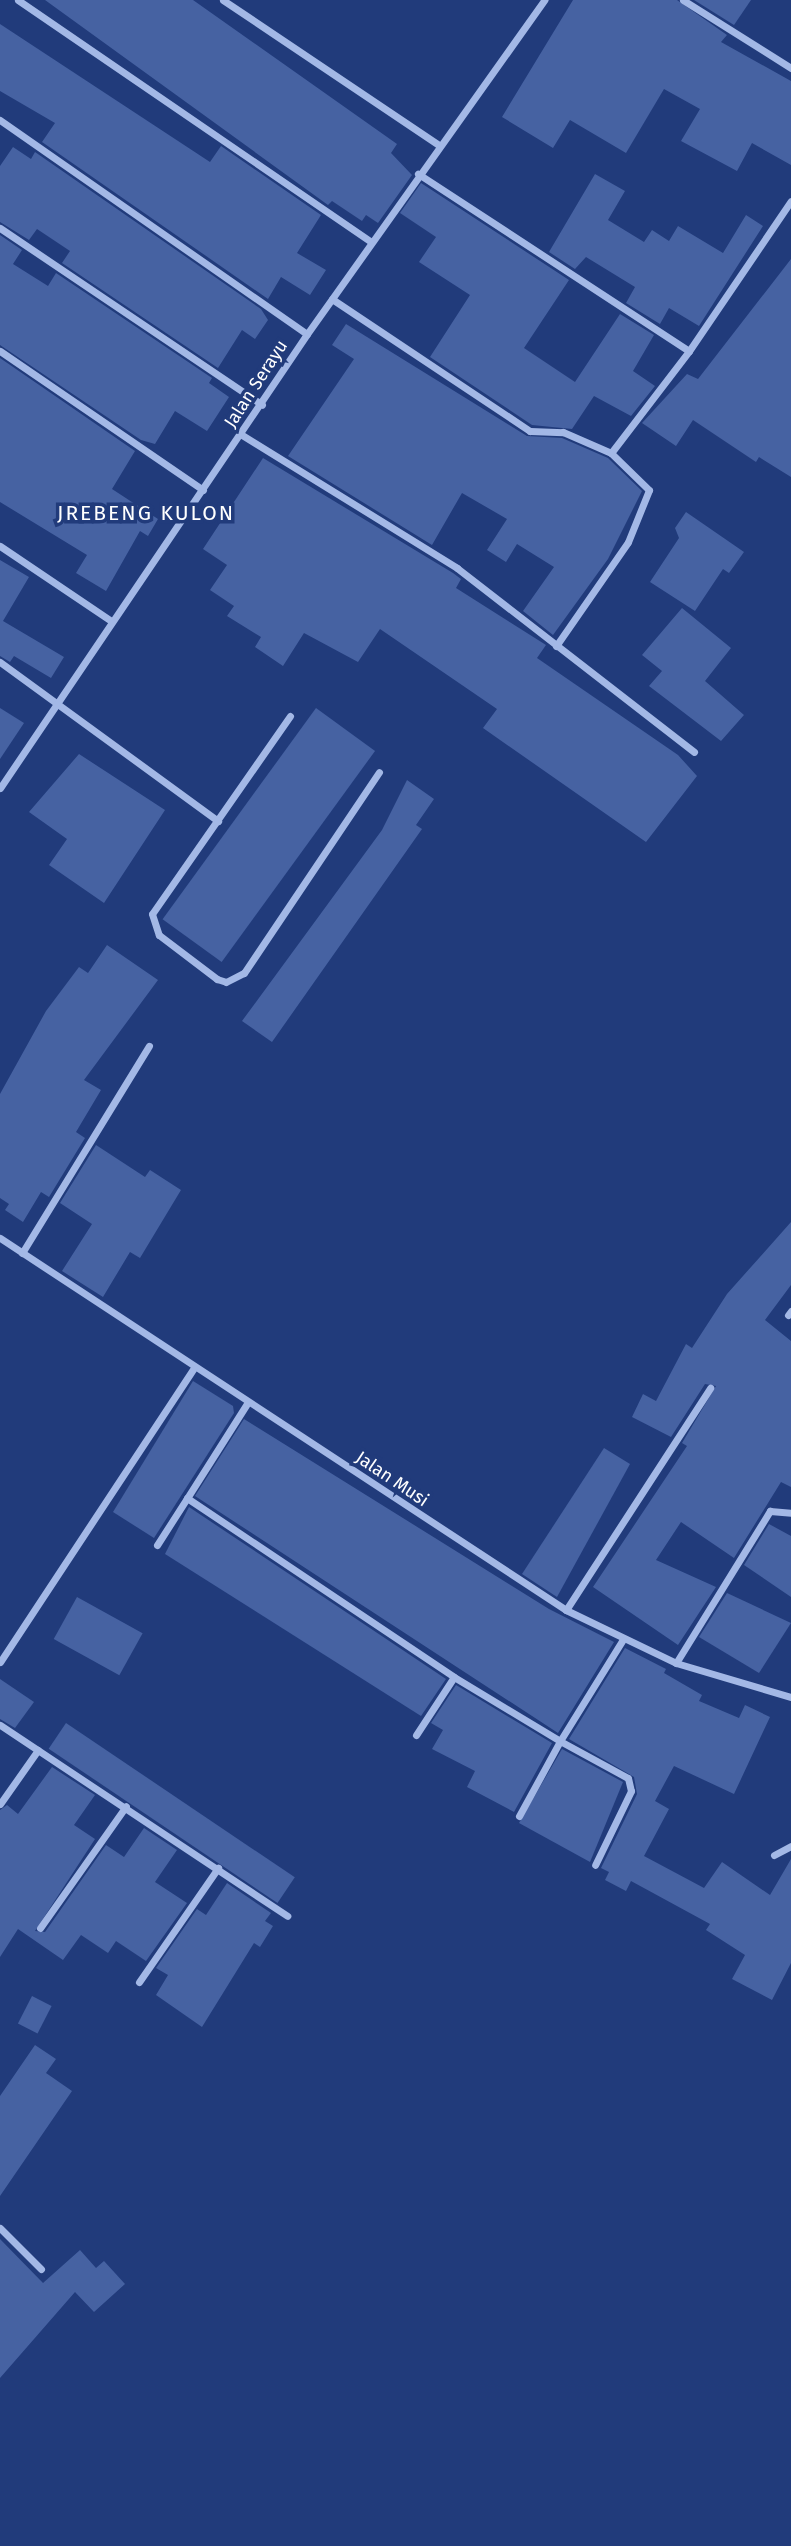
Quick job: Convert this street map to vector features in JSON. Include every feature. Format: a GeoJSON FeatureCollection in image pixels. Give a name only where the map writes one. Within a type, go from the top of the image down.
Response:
{"type":"FeatureCollection","features":[{"type":"Feature","properties":{"kind":"street"},"geometry":{"type":"LineString","coordinates":[[18,0],[371,242]]}},
{"type":"Feature","properties":{"kind":"street"},"geometry":{"type":"LineString","coordinates":[[223,0],[439,145]]}},
{"type":"Feature","properties":{"kind":"street","name":"Jalan Serayu"},"geometry":{"type":"LineString","coordinates":[[0,788],[111,621],[242,435],[307,334],[544,0]]}},
{"type":"Feature","properties":{"kind":"street"},"geometry":{"type":"LineString","coordinates":[[683,0],[791,68]]}},
{"type":"Feature","properties":{"kind":"street"},"geometry":{"type":"LineString","coordinates":[[0,120],[307,334]]}},
{"type":"Feature","properties":{"kind":"street"},"geometry":{"type":"LineString","coordinates":[[418,174],[689,351]]}},
{"type":"Feature","properties":{"kind":"street"},"geometry":{"type":"LineString","coordinates":[[611,453],[689,351],[791,201]]}},
{"type":"Feature","properties":{"kind":"street"},"geometry":{"type":"LineString","coordinates":[[0,228],[262,405]]}},
{"type":"Feature","properties":{"kind":"street"},"geometry":{"type":"LineString","coordinates":[[332,299],[530,431],[563,432],[611,453],[649,490],[628,542],[556,646]]}},
{"type":"Feature","properties":{"kind":"street"},"geometry":{"type":"LineString","coordinates":[[0,351],[204,490]]}},
{"type":"Feature","properties":{"kind":"street"},"geometry":{"type":"LineString","coordinates":[[242,435],[457,568],[694,752]]}},
{"type":"Feature","properties":{"kind":"street"},"geometry":{"type":"LineString","coordinates":[[0,546],[111,621]]}},
{"type":"Feature","properties":{"kind":"street"},"geometry":{"type":"LineString","coordinates":[[0,662],[58,701],[218,821]]}},
{"type":"Feature","properties":{"kind":"street"},"geometry":{"type":"LineString","coordinates":[[290,716],[152,914],[159,935],[226,982],[244,973],[379,772]]}},
{"type":"Feature","properties":{"kind":"street"},"geometry":{"type":"LineString","coordinates":[[22,1253],[149,1046]]}},
{"type":"Feature","properties":{"kind":"street","name":"Jalan Musi"},"geometry":{"type":"LineString","coordinates":[[0,1238],[193,1369],[248,1402],[566,1610],[622,1641],[676,1663],[791,1696]]}},
{"type":"Feature","properties":{"kind":"street"},"geometry":{"type":"LineString","coordinates":[[0,1662],[193,1369]]}},
{"type":"Feature","properties":{"kind":"street"},"geometry":{"type":"LineString","coordinates":[[566,1610],[710,1388]]}},
{"type":"Feature","properties":{"kind":"street"},"geometry":{"type":"LineString","coordinates":[[157,1545],[248,1402]]}},
{"type":"Feature","properties":{"kind":"street"},"geometry":{"type":"LineString","coordinates":[[187,1498],[454,1676],[632,1785],[595,1865]]}},
{"type":"Feature","properties":{"kind":"street"},"geometry":{"type":"LineString","coordinates":[[676,1663],[771,1511],[791,1513]]}},
{"type":"Feature","properties":{"kind":"street"},"geometry":{"type":"LineString","coordinates":[[519,1816],[560,1741],[622,1641]]}},
{"type":"Feature","properties":{"kind":"street"},"geometry":{"type":"LineString","coordinates":[[416,1735],[454,1676]]}},
{"type":"Feature","properties":{"kind":"street"},"geometry":{"type":"LineString","coordinates":[[0,1725],[287,1916]]}},
{"type":"Feature","properties":{"kind":"street"},"geometry":{"type":"LineString","coordinates":[[0,1804],[38,1750]]}},
{"type":"Feature","properties":{"kind":"street"},"geometry":{"type":"LineString","coordinates":[[40,1928],[125,1806]]}},
{"type":"Feature","properties":{"kind":"street"},"geometry":{"type":"LineString","coordinates":[[774,1854],[791,1846]]}},
{"type":"Feature","properties":{"kind":"street"},"geometry":{"type":"LineString","coordinates":[[139,1982],[218,1868]]}},
{"type":"Feature","properties":{"kind":"street"},"geometry":{"type":"LineString","coordinates":[[0,2228],[41,2269]]}},
{"type":"Feature","properties":{"kind":"building"},"geometry":{"type":"Polygon","coordinates":[[[45,0],[193,0],[397,144],[391,153],[412,175],[378,223],[366,215],[362,221],[332,201],[328,205],[45,0]]]}},
{"type":"Feature","properties":{"kind":"building"},"geometry":{"type":"Polygon","coordinates":[[[573,0],[677,0],[727,35],[721,42],[791,81],[791,165],[752,143],[737,171],[681,141],[700,109],[664,89],[626,153],[570,120],[553,148],[502,117],[573,0]]]}},
{"type":"Feature","properties":{"kind":"building"},"geometry":{"type":"Polygon","coordinates":[[[694,0],[751,0],[734,25],[694,0]]]}},
{"type":"Feature","properties":{"kind":"building"},"geometry":{"type":"Polygon","coordinates":[[[0,24],[210,162],[221,146],[321,215],[297,253],[326,270],[310,295],[281,277],[268,299],[42,142],[55,123],[0,91],[0,24]]]}},
{"type":"Feature","properties":{"kind":"building"},"geometry":{"type":"Polygon","coordinates":[[[13,147],[31,159],[35,152],[261,309],[268,320],[255,339],[242,330],[218,368],[62,263],[70,251],[37,229],[29,240],[0,222],[0,166],[13,147]]]}},
{"type":"Feature","properties":{"kind":"building"},"geometry":{"type":"Polygon","coordinates":[[[595,174],[625,191],[608,220],[644,242],[652,230],[669,241],[678,226],[723,253],[746,215],[763,226],[699,326],[669,308],[660,324],[626,303],[635,287],[586,257],[575,269],[549,252],[595,174]]]}},
{"type":"Feature","properties":{"kind":"building"},"geometry":{"type":"Polygon","coordinates":[[[421,183],[569,280],[524,348],[575,382],[620,314],[654,335],[633,371],[655,386],[631,416],[594,396],[572,429],[532,425],[430,357],[470,295],[419,262],[436,237],[400,213],[421,183]]]}},
{"type":"Feature","properties":{"kind":"building"},"geometry":{"type":"Polygon","coordinates":[[[0,235],[22,250],[13,264],[48,286],[56,273],[212,378],[209,383],[229,397],[207,431],[175,411],[155,444],[141,440],[0,345],[0,235]]]}},
{"type":"Feature","properties":{"kind":"building"},"geometry":{"type":"Polygon","coordinates":[[[791,259],[791,477],[759,457],[756,462],[693,420],[676,446],[642,423],[687,374],[698,379],[791,259]]]}},
{"type":"Feature","properties":{"kind":"building"},"geometry":{"type":"Polygon","coordinates":[[[346,324],[527,436],[562,438],[608,458],[642,491],[608,559],[553,635],[523,611],[554,567],[517,544],[506,562],[487,550],[507,519],[462,493],[432,545],[288,456],[354,359],[332,345],[346,324]]]}},
{"type":"Feature","properties":{"kind":"building"},"geometry":{"type":"Polygon","coordinates":[[[0,358],[135,451],[112,489],[158,519],[148,536],[140,531],[106,591],[76,573],[87,555],[0,502],[0,358]]]}},
{"type":"Feature","properties":{"kind":"building"},"geometry":{"type":"Polygon","coordinates":[[[263,458],[453,573],[461,579],[456,588],[546,645],[537,658],[678,755],[697,776],[646,842],[483,728],[497,709],[380,629],[358,662],[304,633],[283,666],[255,647],[261,637],[227,616],[234,606],[210,590],[227,565],[203,549],[263,458]]]}},
{"type":"Feature","properties":{"kind":"building"},"geometry":{"type":"Polygon","coordinates":[[[686,512],[744,552],[729,573],[723,569],[695,611],[650,582],[679,538],[675,528],[686,512]]]}},
{"type":"Feature","properties":{"kind":"building"},"geometry":{"type":"Polygon","coordinates":[[[0,560],[29,577],[3,621],[64,657],[51,678],[14,656],[10,662],[0,656],[0,560]]]}},
{"type":"Feature","properties":{"kind":"building"},"geometry":{"type":"Polygon","coordinates":[[[682,608],[731,648],[705,681],[744,715],[721,741],[649,686],[662,671],[642,655],[682,608]]]}},
{"type":"Feature","properties":{"kind":"building"},"geometry":{"type":"Polygon","coordinates":[[[0,708],[24,723],[0,759],[0,708]]]}},
{"type":"Feature","properties":{"kind":"building"},"geometry":{"type":"Polygon","coordinates":[[[316,708],[375,751],[222,962],[163,919],[316,708]]]}},
{"type":"Feature","properties":{"kind":"building"},"geometry":{"type":"Polygon","coordinates":[[[79,754],[165,810],[104,903],[49,865],[67,839],[29,812],[79,754]]]}},
{"type":"Feature","properties":{"kind":"building"},"geometry":{"type":"Polygon","coordinates":[[[407,780],[434,799],[416,825],[422,829],[272,1042],[242,1021],[382,830],[407,780]]]}},
{"type":"Feature","properties":{"kind":"building"},"geometry":{"type":"Polygon","coordinates":[[[107,945],[158,980],[84,1080],[101,1090],[76,1132],[85,1138],[49,1197],[41,1192],[23,1222],[5,1210],[9,1204],[0,1198],[0,1094],[46,1011],[79,967],[88,973],[107,945]]]}},
{"type":"Feature","properties":{"kind":"building"},"geometry":{"type":"Polygon","coordinates":[[[96,1145],[145,1177],[150,1170],[181,1190],[140,1258],[130,1252],[103,1297],[62,1271],[92,1224],[60,1203],[96,1145]]]}},
{"type":"Feature","properties":{"kind":"building"},"geometry":{"type":"Polygon","coordinates":[[[791,1222],[791,1285],[765,1320],[791,1341],[791,1487],[781,1482],[734,1558],[681,1522],[656,1560],[716,1587],[678,1645],[593,1587],[687,1446],[682,1443],[716,1386],[705,1384],[671,1437],[632,1417],[643,1394],[656,1401],[686,1344],[692,1348],[727,1294],[791,1222]]]}},
{"type":"Feature","properties":{"kind":"building"},"geometry":{"type":"Polygon","coordinates":[[[193,1381],[233,1406],[234,1413],[154,1538],[113,1512],[193,1381]]]}},
{"type":"Feature","properties":{"kind":"building"},"geometry":{"type":"Polygon","coordinates":[[[244,1419],[549,1609],[614,1642],[558,1733],[195,1496],[244,1419]]]}},
{"type":"Feature","properties":{"kind":"building"},"geometry":{"type":"Polygon","coordinates":[[[604,1448],[630,1464],[557,1597],[522,1574],[604,1448]]]}},
{"type":"Feature","properties":{"kind":"building"},"geometry":{"type":"Polygon","coordinates":[[[189,1507],[446,1679],[421,1716],[165,1554],[189,1507]]]}},
{"type":"Feature","properties":{"kind":"building"},"geometry":{"type":"Polygon","coordinates":[[[769,1524],[791,1536],[791,1597],[744,1565],[769,1524]]]}},
{"type":"Feature","properties":{"kind":"building"},"geometry":{"type":"Polygon","coordinates":[[[727,1593],[791,1623],[759,1673],[699,1637],[727,1593]]]}},
{"type":"Feature","properties":{"kind":"building"},"geometry":{"type":"Polygon","coordinates":[[[77,1597],[143,1633],[119,1675],[54,1639],[77,1597]]]}},
{"type":"Feature","properties":{"kind":"building"},"geometry":{"type":"Polygon","coordinates":[[[625,1648],[666,1669],[664,1673],[702,1695],[699,1701],[739,1718],[745,1705],[770,1717],[734,1794],[674,1766],[655,1801],[669,1809],[644,1856],[704,1888],[722,1862],[770,1895],[791,1859],[791,1963],[772,2000],[732,1979],[745,1955],[706,1930],[710,1924],[631,1881],[626,1891],[605,1880],[609,1872],[601,1868],[637,1794],[634,1777],[569,1739],[625,1648]]]}},
{"type":"Feature","properties":{"kind":"building"},"geometry":{"type":"Polygon","coordinates":[[[0,1679],[34,1702],[15,1728],[0,1719],[0,1679]]]}},
{"type":"Feature","properties":{"kind":"building"},"geometry":{"type":"Polygon","coordinates":[[[456,1685],[552,1743],[514,1812],[467,1787],[475,1771],[432,1749],[443,1730],[431,1723],[456,1685]]]}},
{"type":"Feature","properties":{"kind":"building"},"geometry":{"type":"Polygon","coordinates":[[[66,1723],[295,1877],[277,1903],[49,1749],[66,1723]]]}},
{"type":"Feature","properties":{"kind":"building"},"geometry":{"type":"Polygon","coordinates":[[[562,1749],[623,1782],[590,1862],[519,1823],[562,1749]]]}},
{"type":"Feature","properties":{"kind":"building"},"geometry":{"type":"Polygon","coordinates":[[[52,1767],[95,1795],[74,1825],[95,1839],[35,1931],[45,1932],[106,1845],[124,1857],[144,1828],[177,1850],[155,1882],[187,1903],[146,1961],[116,1941],[108,1953],[81,1935],[63,1960],[18,1929],[0,1957],[0,1810],[7,1805],[18,1814],[52,1767]]]}},
{"type":"Feature","properties":{"kind":"building"},"geometry":{"type":"Polygon","coordinates":[[[227,1883],[271,1913],[265,1921],[273,1926],[260,1947],[254,1943],[202,2027],[156,1995],[168,1975],[156,1968],[197,1909],[206,1915],[227,1883]]]}},
{"type":"Feature","properties":{"kind":"building"},"geometry":{"type":"Polygon","coordinates":[[[32,1996],[52,2006],[38,2034],[18,2024],[32,1996]]]}},
{"type":"Feature","properties":{"kind":"building"},"geometry":{"type":"Polygon","coordinates":[[[35,2045],[56,2059],[46,2073],[72,2091],[0,2196],[0,2096],[35,2045]]]}},
{"type":"Feature","properties":{"kind":"building"},"geometry":{"type":"Polygon","coordinates":[[[0,2239],[43,2283],[80,2250],[96,2268],[104,2261],[125,2284],[94,2312],[75,2292],[0,2378],[0,2239]]]}},
{"type":"Feature","properties":{"kind":"district","name":"JREBENG KULON"},"geometry":{"type":"Point","coordinates":[146,513]}}]}
